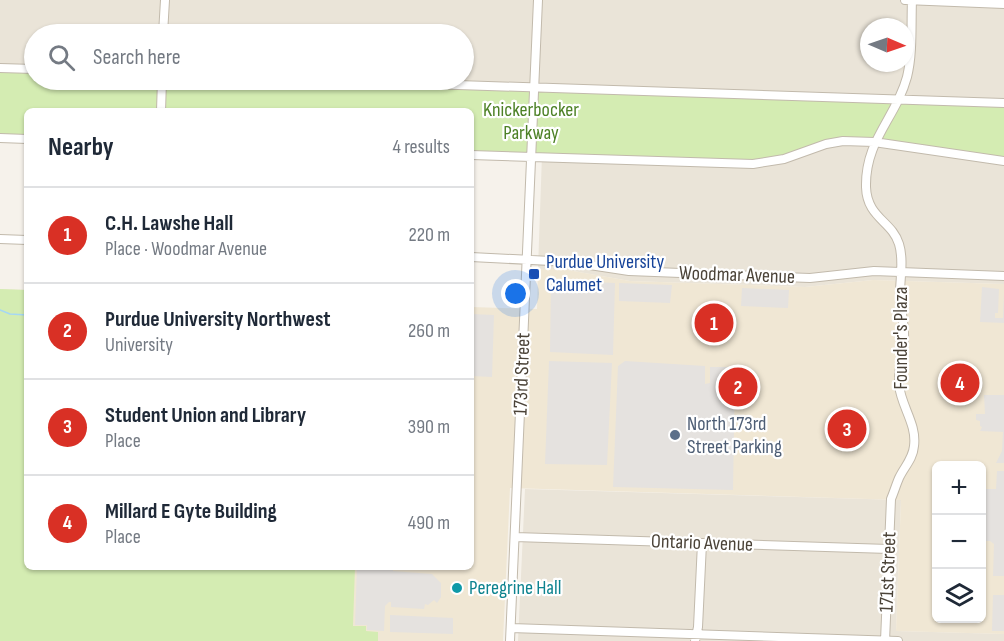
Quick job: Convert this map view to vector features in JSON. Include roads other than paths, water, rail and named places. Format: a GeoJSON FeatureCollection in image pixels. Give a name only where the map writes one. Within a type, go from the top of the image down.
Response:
{"type":"FeatureCollection","features":[{"type":"Feature","properties":{"kind":"street"},"geometry":{"type":"LineString","coordinates":[[164,24],[165,0]]}},
{"type":"Feature","properties":{"kind":"street","name":"173rd Street"},"geometry":{"type":"LineString","coordinates":[[510,641],[538,0]]}},
{"type":"Feature","properties":{"kind":"street"},"geometry":{"type":"LineString","coordinates":[[905,0],[1004,4]]}},
{"type":"Feature","properties":{"kind":"street"},"geometry":{"type":"LineString","coordinates":[[901,273],[899,243],[892,231],[871,209],[866,189],[867,166],[874,142],[898,99],[907,77],[910,62],[912,0]]}},
{"type":"Feature","properties":{"kind":"street"},"geometry":{"type":"LineString","coordinates":[[0,68],[24,69]]}},
{"type":"Feature","properties":{"kind":"street"},"geometry":{"type":"LineString","coordinates":[[474,85],[1004,103]]}},
{"type":"Feature","properties":{"kind":"street"},"geometry":{"type":"LineString","coordinates":[[160,108],[161,90]]}},
{"type":"Feature","properties":{"kind":"street"},"geometry":{"type":"LineString","coordinates":[[0,138],[24,139]]}},
{"type":"Feature","properties":{"kind":"street"},"geometry":{"type":"LineString","coordinates":[[474,155],[753,165],[784,159],[826,144],[843,141],[874,142],[1004,161]]}},
{"type":"Feature","properties":{"kind":"street"},"geometry":{"type":"LineString","coordinates":[[0,239],[24,240]]}},
{"type":"Feature","properties":{"kind":"street","name":"Woodmar Avenue"},"geometry":{"type":"LineString","coordinates":[[474,257],[570,262],[641,272],[810,278],[861,271],[1004,276]]}},
{"type":"Feature","properties":{"kind":"street","name":"Founder's Plaza"},"geometry":{"type":"LineString","coordinates":[[891,502],[899,478],[910,460],[915,435],[901,400],[899,384],[904,330],[900,294],[901,273]]}},
{"type":"Feature","properties":{"kind":"street","name":"171st Street"},"geometry":{"type":"LineString","coordinates":[[885,641],[891,502]]}},
{"type":"Feature","properties":{"kind":"street","name":"Ontario Avenue"},"geometry":{"type":"LineString","coordinates":[[515,537],[889,549]]}},
{"type":"Feature","properties":{"kind":"street"},"geometry":{"type":"LineString","coordinates":[[696,638],[702,543]]}},
{"type":"Feature","properties":{"kind":"street"},"geometry":{"type":"LineString","coordinates":[[511,628],[696,638],[898,641]]}},
{"type":"Feature","properties":{"kind":"waterway"},"geometry":{"type":"LineString","coordinates":[[0,310],[10,314],[24,315]]}},
{"type":"Feature","properties":{"kind":"place","name":"Purdue University Calumet"},"geometry":{"type":"Point","coordinates":[534,274]}},
{"type":"Feature","properties":{"kind":"place","name":"C.H. Lawshe Hall"},"geometry":{"type":"Point","coordinates":[714,323]}},
{"type":"Feature","properties":{"kind":"place","name":"Millard E Gyte Building"},"geometry":{"type":"Point","coordinates":[960,383]}},
{"type":"Feature","properties":{"kind":"place","name":"Purdue University Northwest"},"geometry":{"type":"Point","coordinates":[738,387]}},
{"type":"Feature","properties":{"kind":"place","name":"Student Union and Library"},"geometry":{"type":"Point","coordinates":[847,429]}},
{"type":"Feature","properties":{"kind":"place","name":"North 173rd Street Parking"},"geometry":{"type":"Point","coordinates":[675,435]}},
{"type":"Feature","properties":{"kind":"place","name":"Peregrine Hall"},"geometry":{"type":"Point","coordinates":[457,588]}},
{"type":"Feature","properties":{"kind":"park label","name":"Knickerbocker Parkway"},"geometry":{"type":"Point","coordinates":[531,122]}}]}
